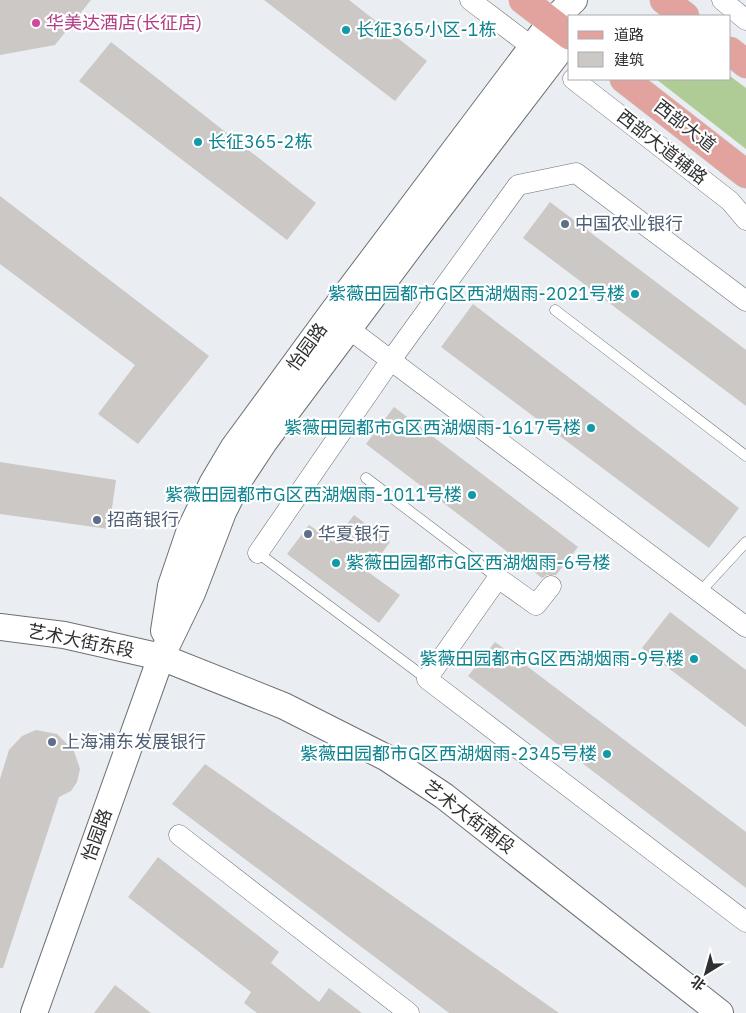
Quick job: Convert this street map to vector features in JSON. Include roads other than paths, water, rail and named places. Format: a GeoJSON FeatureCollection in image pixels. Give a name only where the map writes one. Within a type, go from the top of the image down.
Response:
{"type":"FeatureCollection","features":[{"type":"Feature","properties":{"kind":"main road"},"geometry":{"type":"LineString","coordinates":[[523,0],[563,32]]}},
{"type":"Feature","properties":{"kind":"main road"},"geometry":{"type":"LineString","coordinates":[[664,0],[684,15]]}},
{"type":"Feature","properties":{"kind":"main road"},"geometry":{"type":"LineString","coordinates":[[731,52],[746,64]]}},
{"type":"Feature","properties":{"kind":"main road","name":"西部大道"},"geometry":{"type":"LineString","coordinates":[[625,80],[746,174]]}},
{"type":"Feature","properties":{"kind":"street"},"geometry":{"type":"LineString","coordinates":[[470,0],[551,61]]}},
{"type":"Feature","properties":{"kind":"street","name":"怡园路"},"geometry":{"type":"LineString","coordinates":[[569,15],[574,0]]}},
{"type":"Feature","properties":{"kind":"street"},"geometry":{"type":"LineString","coordinates":[[584,15],[592,0]]}},
{"type":"Feature","properties":{"kind":"street"},"geometry":{"type":"LineString","coordinates":[[722,0],[746,20]]}},
{"type":"Feature","properties":{"kind":"street","name":"怡园路"},"geometry":{"type":"LineString","coordinates":[[34,1013],[161,657],[192,593],[223,512],[239,480],[264,442],[551,61],[568,17]]}},
{"type":"Feature","properties":{"kind":"street","name":"怡园路"},"geometry":{"type":"LineString","coordinates":[[161,657],[171,586],[190,530],[212,484],[234,446],[332,313],[551,61]]}},
{"type":"Feature","properties":{"kind":"street","name":"西部大道辅路"},"geometry":{"type":"LineString","coordinates":[[574,80],[730,200],[746,220]]}},
{"type":"Feature","properties":{"kind":"street"},"geometry":{"type":"LineString","coordinates":[[258,553],[391,360],[518,185],[576,172],[746,301]]}},
{"type":"Feature","properties":{"kind":"street"},"geometry":{"type":"LineString","coordinates":[[349,329],[746,627]]}},
{"type":"Feature","properties":{"kind":"street"},"geometry":{"type":"LineString","coordinates":[[551,586],[536,605],[498,578],[427,678],[746,922]]}},
{"type":"Feature","properties":{"kind":"street","name":"艺术大街东段"},"geometry":{"type":"LineString","coordinates":[[0,627],[64,635],[161,657]]}},
{"type":"Feature","properties":{"kind":"street","name":"艺术大街南段"},"geometry":{"type":"LineString","coordinates":[[161,657],[284,706],[387,758],[444,796],[720,1013]]}},
{"type":"Feature","properties":{"kind":"street"},"geometry":{"type":"LineString","coordinates":[[179,835],[409,1013]]}},
{"type":"Feature","properties":{"kind":"lane"},"geometry":{"type":"LineString","coordinates":[[555,310],[746,456]]}},
{"type":"Feature","properties":{"kind":"lane"},"geometry":{"type":"LineString","coordinates":[[366,478],[498,578]]}},
{"type":"Feature","properties":{"kind":"lane"},"geometry":{"type":"LineString","coordinates":[[700,592],[746,542]]}},
{"type":"Feature","properties":{"kind":"lane"},"geometry":{"type":"LineString","coordinates":[[258,553],[427,678]]}},
{"type":"Feature","properties":{"kind":"place","name":"华美达酒店(长征店)"},"geometry":{"type":"Point","coordinates":[36,23]}},
{"type":"Feature","properties":{"kind":"place","name":"长征365小区-1栋"},"geometry":{"type":"Point","coordinates":[346,30]}},
{"type":"Feature","properties":{"kind":"place","name":"长征365-2栋"},"geometry":{"type":"Point","coordinates":[198,142]}},
{"type":"Feature","properties":{"kind":"place","name":"中国农业银行"},"geometry":{"type":"Point","coordinates":[565,224]}},
{"type":"Feature","properties":{"kind":"place","name":"紫薇田园都市G区西湖烟雨-2021号楼"},"geometry":{"type":"Point","coordinates":[635,294]}},
{"type":"Feature","properties":{"kind":"place","name":"紫薇田园都市G区西湖烟雨-1617号楼"},"geometry":{"type":"Point","coordinates":[591,428]}},
{"type":"Feature","properties":{"kind":"place","name":"紫薇田园都市G区西湖烟雨-1011号楼"},"geometry":{"type":"Point","coordinates":[472,495]}},
{"type":"Feature","properties":{"kind":"place","name":"招商银行"},"geometry":{"type":"Point","coordinates":[97,520]}},
{"type":"Feature","properties":{"kind":"place","name":"华夏银行"},"geometry":{"type":"Point","coordinates":[308,534]}},
{"type":"Feature","properties":{"kind":"place","name":"紫薇田园都市G区西湖烟雨-6号楼"},"geometry":{"type":"Point","coordinates":[336,563]}},
{"type":"Feature","properties":{"kind":"place","name":"紫薇田园都市G区西湖烟雨-9号楼"},"geometry":{"type":"Point","coordinates":[694,659]}},
{"type":"Feature","properties":{"kind":"place","name":"上海浦东发展银行"},"geometry":{"type":"Point","coordinates":[52,742]}},
{"type":"Feature","properties":{"kind":"place","name":"紫薇田园都市G区西湖烟雨-2345号楼"},"geometry":{"type":"Point","coordinates":[607,754]}}]}
